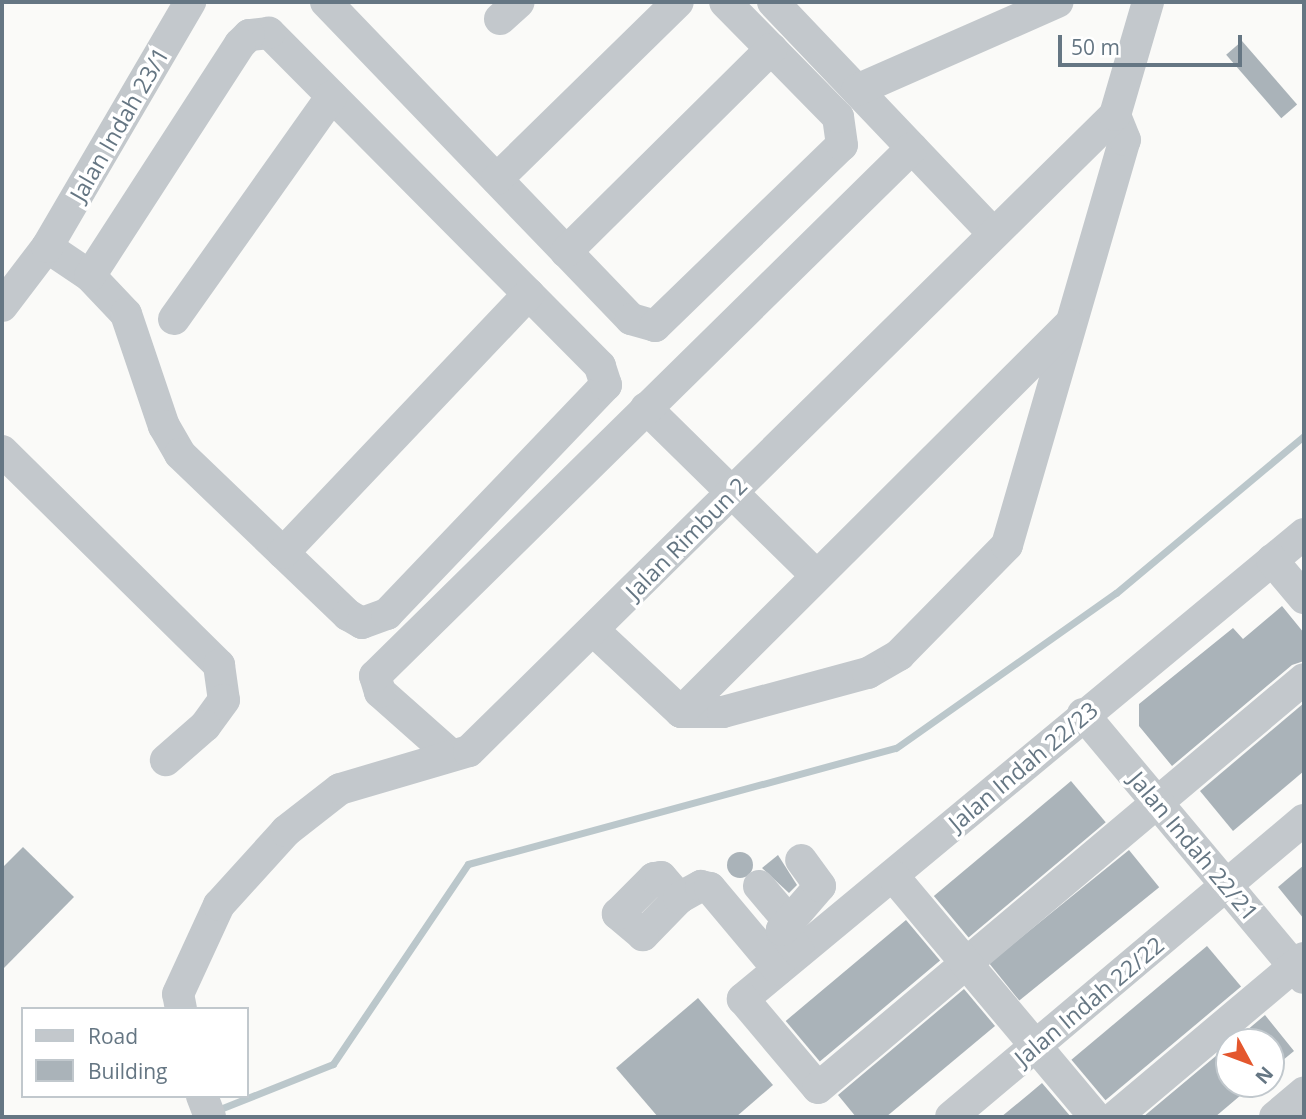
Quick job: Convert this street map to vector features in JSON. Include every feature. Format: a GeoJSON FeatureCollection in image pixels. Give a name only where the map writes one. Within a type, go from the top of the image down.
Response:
{"type":"FeatureCollection","features":[{"type":"Feature","properties":{"kind":"street","name":"Jalan Indah 23/1"},"geometry":{"type":"LineString","coordinates":[[2,306],[47,247],[190,2]]}},
{"type":"Feature","properties":{"kind":"street"},"geometry":{"type":"LineString","coordinates":[[497,179],[678,2]]}},
{"type":"Feature","properties":{"kind":"street"},"geometry":{"type":"LineString","coordinates":[[344,9],[497,179],[631,319],[655,326],[832,158],[842,145],[838,117],[725,2]]}},
{"type":"Feature","properties":{"kind":"street"},"geometry":{"type":"LineString","coordinates":[[773,2],[994,234]]}},
{"type":"Feature","properties":{"kind":"street"},"geometry":{"type":"LineString","coordinates":[[857,90],[1057,2]]}},
{"type":"Feature","properties":{"kind":"street","name":"Jalan Rimbun 2"},"geometry":{"type":"LineString","coordinates":[[181,1007],[178,994],[219,905],[286,831],[340,789],[469,751],[1115,115],[1148,2]]}},
{"type":"Feature","properties":{"kind":"street"},"geometry":{"type":"LineString","coordinates":[[47,247],[90,276],[125,314],[164,426],[180,454],[348,615],[362,623],[376,622],[602,391],[606,375],[270,33],[249,35],[90,276]]}},
{"type":"Feature","properties":{"kind":"street"},"geometry":{"type":"LineString","coordinates":[[566,252],[771,49]]}},
{"type":"Feature","properties":{"kind":"street"},"geometry":{"type":"LineString","coordinates":[[174,319],[332,96]]}},
{"type":"Feature","properties":{"kind":"street"},"geometry":{"type":"LineString","coordinates":[[593,630],[681,712],[723,712],[868,673],[899,655],[1007,545],[1125,140],[1115,115]]}},
{"type":"Feature","properties":{"kind":"street"},"geometry":{"type":"LineString","coordinates":[[451,755],[380,692],[375,676],[912,148]]}},
{"type":"Feature","properties":{"kind":"street"},"geometry":{"type":"LineString","coordinates":[[283,553],[529,294]]}},
{"type":"Feature","properties":{"kind":"street"},"geometry":{"type":"LineString","coordinates":[[681,712],[1071,323]]}},
{"type":"Feature","properties":{"kind":"street"},"geometry":{"type":"LineString","coordinates":[[646,408],[816,575]]}},
{"type":"Feature","properties":{"kind":"street"},"geometry":{"type":"LineString","coordinates":[[2,451],[219,666],[224,700],[166,760]]}},
{"type":"Feature","properties":{"kind":"street","name":"Jalan Indah 22/23"},"geometry":{"type":"LineString","coordinates":[[966,963],[818,1088],[743,999],[1304,534]]}},
{"type":"Feature","properties":{"kind":"street"},"geometry":{"type":"LineString","coordinates":[[1272,560],[1304,598]]}},
{"type":"Feature","properties":{"kind":"street"},"geometry":{"type":"LineString","coordinates":[[966,963],[1304,679]]}},
{"type":"Feature","properties":{"kind":"street","name":"Jalan Indah 22/21"},"geometry":{"type":"LineString","coordinates":[[1083,715],[1301,968]]}},
{"type":"Feature","properties":{"kind":"street","name":"Jalan Indah 22/22"},"geometry":{"type":"LineString","coordinates":[[951,1117],[1304,820]]}},
{"type":"Feature","properties":{"kind":"street"},"geometry":{"type":"LineString","coordinates":[[789,961],[782,930],[787,919],[820,886],[801,859]]}},
{"type":"Feature","properties":{"kind":"street"},"geometry":{"type":"LineString","coordinates":[[893,876],[1095,1117]]}},
{"type":"Feature","properties":{"kind":"street"},"geometry":{"type":"LineString","coordinates":[[679,898],[701,886],[710,888],[789,961]]}},
{"type":"Feature","properties":{"kind":"street"},"geometry":{"type":"LineString","coordinates":[[760,886],[787,919]]}},
{"type":"Feature","properties":{"kind":"street"},"geometry":{"type":"LineString","coordinates":[[1115,1117],[1301,968]]}},
{"type":"Feature","properties":{"kind":"street"},"geometry":{"type":"LineString","coordinates":[[1275,1117],[1304,1093]]}},
{"type":"Feature","properties":{"kind":"street"},"geometry":{"type":"LineString","coordinates":[[203,1098],[210,1117]]}},
{"type":"Feature","properties":{"kind":"building"},"geometry":{"type":"Polygon","coordinates":[[[1242,41],[1297,104],[1281,118],[1226,55],[1242,41]]]}},
{"type":"Feature","properties":{"kind":"building"},"geometry":{"type":"Polygon","coordinates":[[[1282,606],[1304,633],[1304,661],[1292,665],[1172,766],[1139,726],[1139,704],[1233,628],[1243,639],[1282,606]]]}},
{"type":"Feature","properties":{"kind":"building"},"geometry":{"type":"Polygon","coordinates":[[[1304,703],[1304,771],[1233,831],[1200,791],[1304,703]]]}},
{"type":"Feature","properties":{"kind":"building"},"geometry":{"type":"Polygon","coordinates":[[[1071,781],[1106,822],[969,937],[934,896],[1071,781]]]}},
{"type":"Feature","properties":{"kind":"building"},"geometry":{"type":"Polygon","coordinates":[[[23,847],[74,897],[2,970],[2,868],[23,847]]]}},
{"type":"Feature","properties":{"kind":"building"},"geometry":{"type":"Polygon","coordinates":[[[1129,850],[1159,887],[1019,1001],[989,963],[1129,850]]]}},
{"type":"Feature","properties":{"kind":"building"},"geometry":{"type":"Polygon","coordinates":[[[740,852],[749,856],[753,865],[749,874],[740,878],[731,874],[727,865],[731,856],[740,852]]]}},
{"type":"Feature","properties":{"kind":"building"},"geometry":{"type":"Polygon","coordinates":[[[778,855],[797,885],[789,893],[762,868],[778,855]]]}},
{"type":"Feature","properties":{"kind":"building"},"geometry":{"type":"Polygon","coordinates":[[[1304,865],[1304,919],[1278,887],[1304,865]]]}},
{"type":"Feature","properties":{"kind":"building"},"geometry":{"type":"Polygon","coordinates":[[[906,920],[940,961],[820,1062],[786,1021],[906,920]]]}},
{"type":"Feature","properties":{"kind":"building"},"geometry":{"type":"Polygon","coordinates":[[[1207,946],[1241,987],[1105,1100],[1071,1060],[1207,946]]]}},
{"type":"Feature","properties":{"kind":"building"},"geometry":{"type":"Polygon","coordinates":[[[964,989],[995,1026],[886,1117],[856,1117],[838,1095],[964,989]]]}},
{"type":"Feature","properties":{"kind":"building"},"geometry":{"type":"Polygon","coordinates":[[[698,998],[773,1085],[736,1117],[658,1117],[616,1068],[698,998]]]}},
{"type":"Feature","properties":{"kind":"building"},"geometry":{"type":"Polygon","coordinates":[[[1265,1015],[1275,1028],[1250,1028],[1265,1015]]]}},
{"type":"Feature","properties":{"kind":"building"},"geometry":{"type":"Polygon","coordinates":[[[1285,1040],[1294,1051],[1285,1058],[1285,1040]]]}},
{"type":"Feature","properties":{"kind":"building"},"geometry":{"type":"Polygon","coordinates":[[[1215,1057],[1215,1098],[1237,1098],[1215,1117],[1143,1117],[1215,1057]]]}},
{"type":"Feature","properties":{"kind":"building"},"geometry":{"type":"Polygon","coordinates":[[[1042,1083],[1071,1117],[1001,1117],[1029,1094],[1042,1083]]]}},
{"type":"Feature","properties":{"kind":"waterway"},"geometry":{"type":"LineString","coordinates":[[248,1098],[333,1064],[468,864],[896,748],[1116,593],[1304,436]]}},
{"type":"Feature","properties":{"kind":"waterway"},"geometry":{"type":"LineString","coordinates":[[215,1111],[248,1098]]}}]}
